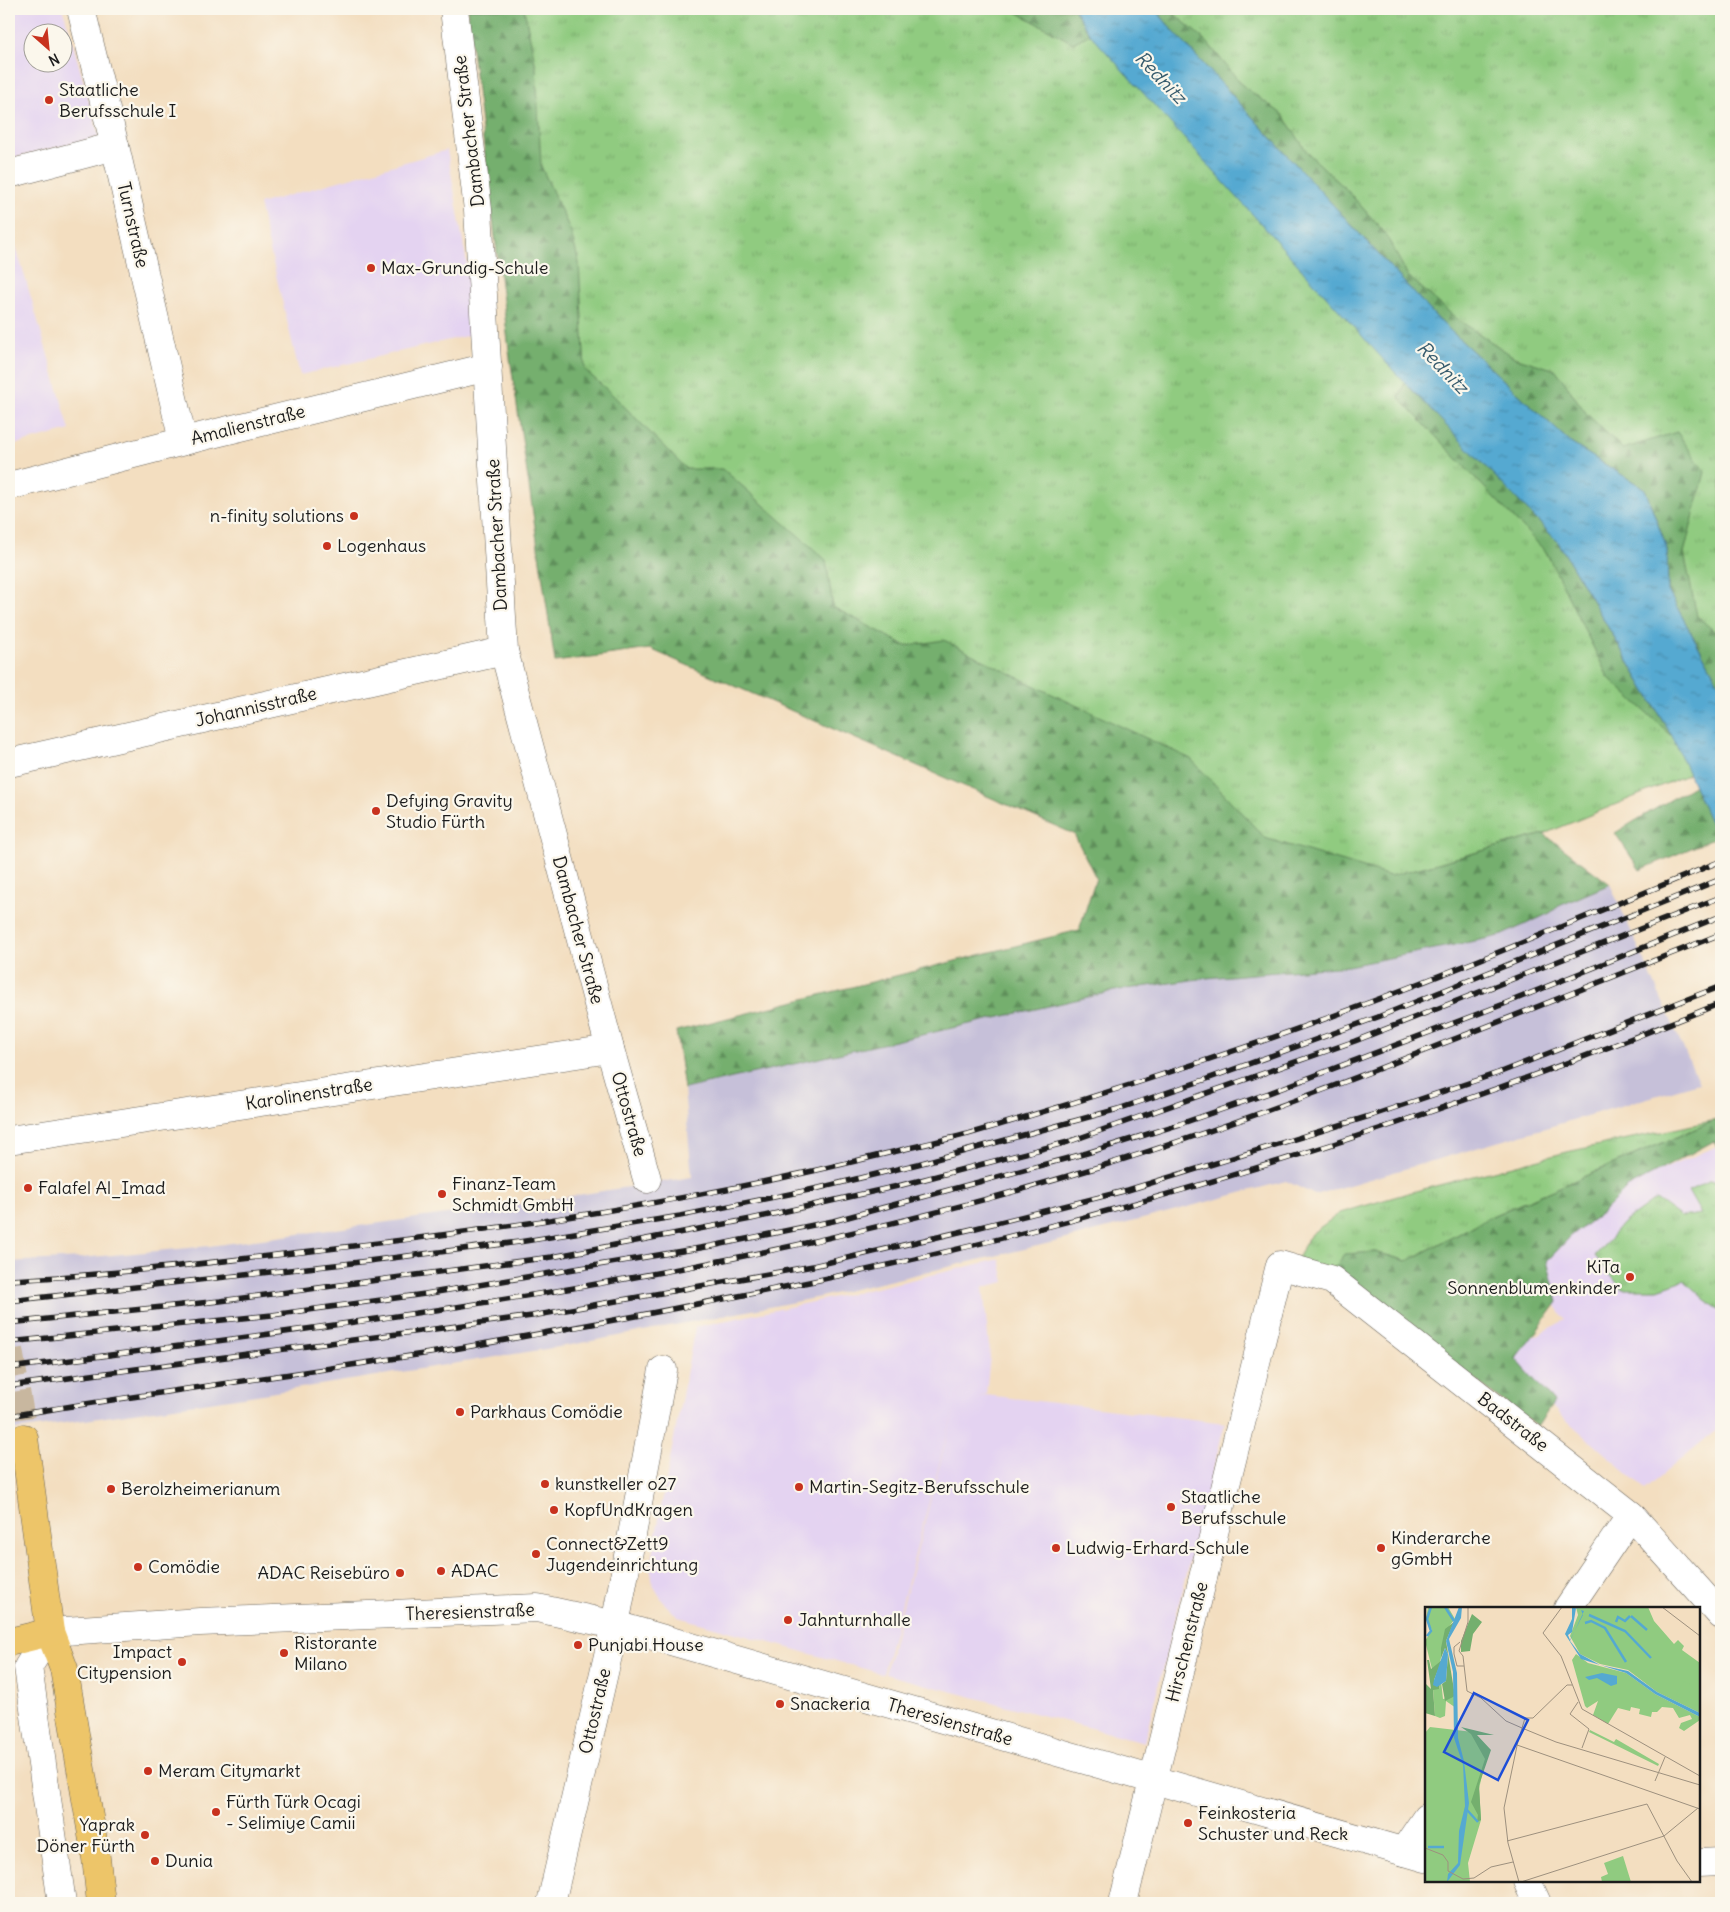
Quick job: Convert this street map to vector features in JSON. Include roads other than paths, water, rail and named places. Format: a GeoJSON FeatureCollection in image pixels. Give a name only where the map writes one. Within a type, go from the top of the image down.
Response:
{"type":"FeatureCollection","features":[{"type":"Feature","properties":{"kind":"main road"},"geometry":{"type":"LineString","coordinates":[[24,1438],[50,1632],[64,1669],[96,1858],[101,1903]]}},
{"type":"Feature","properties":{"kind":"main road"},"geometry":{"type":"LineString","coordinates":[[9,1642],[50,1632]]}},
{"type":"Feature","properties":{"kind":"street","name":"Turnstraße"},"geometry":{"type":"LineString","coordinates":[[81,9],[116,146],[183,441]]}},
{"type":"Feature","properties":{"kind":"street","name":"Dambacher Straße"},"geometry":{"type":"LineString","coordinates":[[454,9],[478,210],[504,651],[610,1049]]}},
{"type":"Feature","properties":{"kind":"street"},"geometry":{"type":"LineString","coordinates":[[9,174],[116,146]]}},
{"type":"Feature","properties":{"kind":"street","name":"Amalienstraße"},"geometry":{"type":"LineString","coordinates":[[9,486],[183,441],[488,367]]}},
{"type":"Feature","properties":{"kind":"street","name":"Johannisstraße"},"geometry":{"type":"LineString","coordinates":[[9,763],[504,651]]}},
{"type":"Feature","properties":{"kind":"street","name":"Karolinenstraße"},"geometry":{"type":"LineString","coordinates":[[9,1140],[610,1049]]}},
{"type":"Feature","properties":{"kind":"street","name":"Ottostraße"},"geometry":{"type":"LineString","coordinates":[[610,1049],[647,1179]]}},
{"type":"Feature","properties":{"kind":"street","name":"Badstraße"},"geometry":{"type":"LineString","coordinates":[[1280,1265],[1332,1280],[1631,1515],[1721,1615]]}},
{"type":"Feature","properties":{"kind":"street","name":"Hirschenstraße"},"geometry":{"type":"LineString","coordinates":[[1123,1903],[1280,1265]]}},
{"type":"Feature","properties":{"kind":"street","name":"Ottostraße"},"geometry":{"type":"LineString","coordinates":[[551,1903],[615,1625],[663,1370]]}},
{"type":"Feature","properties":{"kind":"street"},"geometry":{"type":"LineString","coordinates":[[1569,1607],[1631,1515]]}},
{"type":"Feature","properties":{"kind":"street","name":"Theresienstraße"},"geometry":{"type":"LineString","coordinates":[[50,1632],[200,1622],[537,1608],[615,1625],[1415,1855]]}},
{"type":"Feature","properties":{"kind":"street"},"geometry":{"type":"LineString","coordinates":[[50,1632],[28,1667],[62,1903]]}},
{"type":"Feature","properties":{"kind":"street"},"geometry":{"type":"LineString","coordinates":[[1415,1855],[1425,1821]]}},
{"type":"Feature","properties":{"kind":"street"},"geometry":{"type":"LineString","coordinates":[[1700,1863],[1721,1862]]}},
{"type":"Feature","properties":{"kind":"street"},"geometry":{"type":"LineString","coordinates":[[1528,1882],[1537,1903]]}},
{"type":"Feature","properties":{"kind":"water","name":"Rednitz"},"geometry":{"type":"Polygon","coordinates":[[[1074,9],[1155,9],[1438,319],[1572,444],[1645,489],[1667,549],[1668,591],[1721,687],[1721,847],[1672,736],[1558,542],[1390,367],[1090,34],[1074,9]]]}},
{"type":"Feature","properties":{"kind":"tunnel"},"geometry":{"type":"LineString","coordinates":[[9,1350],[24,1438]]}},
{"type":"Feature","properties":{"kind":"railway"},"geometry":{"type":"LineString","coordinates":[[9,1280],[89,1275],[209,1263],[397,1241],[602,1212],[805,1173],[956,1137],[1149,1079],[1316,1022],[1490,955],[1721,861]]}},
{"type":"Feature","properties":{"kind":"railway"},"geometry":{"type":"LineString","coordinates":[[9,1301],[344,1264],[519,1242],[680,1216],[819,1188],[918,1164],[1118,1109],[1207,1079],[1378,1017],[1721,879]]}},
{"type":"Feature","properties":{"kind":"railway"},"geometry":{"type":"LineString","coordinates":[[9,1323],[220,1301],[552,1257],[751,1219],[898,1186],[1068,1142],[1355,1041],[1721,897]]}},
{"type":"Feature","properties":{"kind":"railway"},"geometry":{"type":"LineString","coordinates":[[9,1342],[272,1315],[425,1294],[712,1246],[833,1221],[1087,1153],[1180,1124],[1269,1093],[1504,1004],[1721,916]]}},
{"type":"Feature","properties":{"kind":"railway"},"geometry":{"type":"LineString","coordinates":[[9,1368],[420,1313],[556,1291],[692,1266],[827,1238],[962,1206],[1139,1155],[1268,1110],[1397,1062],[1721,934]]}},
{"type":"Feature","properties":{"kind":"railway"},"geometry":{"type":"LineString","coordinates":[[9,1386],[532,1316],[813,1266],[972,1229],[1128,1190],[1373,1115],[1498,1073],[1721,986]]}},
{"type":"Feature","properties":{"kind":"railway"},"geometry":{"type":"LineString","coordinates":[[9,1416],[393,1359],[494,1342],[814,1281],[930,1256],[1160,1196],[1274,1163],[1499,1088],[1721,1003]]}},
{"type":"Feature","properties":{"kind":"place","name":"Staatliche Berufsschule I"},"geometry":{"type":"Point","coordinates":[49,100]}},
{"type":"Feature","properties":{"kind":"place","name":"Max-Grundig-Schule"},"geometry":{"type":"Point","coordinates":[371,268]}},
{"type":"Feature","properties":{"kind":"place","name":"n-finity solutions"},"geometry":{"type":"Point","coordinates":[354,516]}},
{"type":"Feature","properties":{"kind":"place","name":"Logenhaus"},"geometry":{"type":"Point","coordinates":[327,546]}},
{"type":"Feature","properties":{"kind":"place","name":"Defying Gravity Studio Fürth"},"geometry":{"type":"Point","coordinates":[376,811]}},
{"type":"Feature","properties":{"kind":"place","name":"Falafel Al_Imad"},"geometry":{"type":"Point","coordinates":[28,1188]}},
{"type":"Feature","properties":{"kind":"place","name":"Finanz-Team Schmidt GmbH"},"geometry":{"type":"Point","coordinates":[442,1194]}},
{"type":"Feature","properties":{"kind":"place","name":"KiTa Sonnenblumenkinder"},"geometry":{"type":"Point","coordinates":[1630,1277]}},
{"type":"Feature","properties":{"kind":"place","name":"Parkhaus Comödie"},"geometry":{"type":"Point","coordinates":[460,1412]}},
{"type":"Feature","properties":{"kind":"place","name":"kunstkeller o27"},"geometry":{"type":"Point","coordinates":[545,1484]}},
{"type":"Feature","properties":{"kind":"place","name":"Martin-Segitz-Berufsschule"},"geometry":{"type":"Point","coordinates":[799,1487]}},
{"type":"Feature","properties":{"kind":"place","name":"Berolzheimerianum"},"geometry":{"type":"Point","coordinates":[111,1489]}},
{"type":"Feature","properties":{"kind":"place","name":"Staatliche Berufsschule"},"geometry":{"type":"Point","coordinates":[1171,1507]}},
{"type":"Feature","properties":{"kind":"place","name":"KopfUndKragen"},"geometry":{"type":"Point","coordinates":[554,1510]}},
{"type":"Feature","properties":{"kind":"place","name":"Ludwig-Erhard-Schule"},"geometry":{"type":"Point","coordinates":[1056,1548]}},
{"type":"Feature","properties":{"kind":"place","name":"Kinderarche gGmbH"},"geometry":{"type":"Point","coordinates":[1381,1548]}},
{"type":"Feature","properties":{"kind":"place","name":"Connect&Zett9 Jugendeinrichtung"},"geometry":{"type":"Point","coordinates":[536,1554]}},
{"type":"Feature","properties":{"kind":"place","name":"Comödie"},"geometry":{"type":"Point","coordinates":[138,1567]}},
{"type":"Feature","properties":{"kind":"place","name":"ADAC"},"geometry":{"type":"Point","coordinates":[441,1571]}},
{"type":"Feature","properties":{"kind":"place","name":"ADAC Reisebüro"},"geometry":{"type":"Point","coordinates":[400,1573]}},
{"type":"Feature","properties":{"kind":"place","name":"Jahnturnhalle"},"geometry":{"type":"Point","coordinates":[788,1620]}},
{"type":"Feature","properties":{"kind":"place","name":"Punjabi House"},"geometry":{"type":"Point","coordinates":[578,1645]}},
{"type":"Feature","properties":{"kind":"place","name":"Ristorante Milano"},"geometry":{"type":"Point","coordinates":[284,1653]}},
{"type":"Feature","properties":{"kind":"place","name":"Impact Citypension"},"geometry":{"type":"Point","coordinates":[182,1662]}},
{"type":"Feature","properties":{"kind":"place","name":"Snackeria"},"geometry":{"type":"Point","coordinates":[780,1704]}},
{"type":"Feature","properties":{"kind":"place","name":"Meram Citymarkt"},"geometry":{"type":"Point","coordinates":[148,1771]}},
{"type":"Feature","properties":{"kind":"place","name":"Fürth Türk Ocagi - Selimiye Camii"},"geometry":{"type":"Point","coordinates":[216,1812]}},
{"type":"Feature","properties":{"kind":"place","name":"Feinkosteria Schuster und Reck"},"geometry":{"type":"Point","coordinates":[1188,1823]}},
{"type":"Feature","properties":{"kind":"place","name":"Yaprak Döner Fürth"},"geometry":{"type":"Point","coordinates":[145,1835]}},
{"type":"Feature","properties":{"kind":"place","name":"Dunia"},"geometry":{"type":"Point","coordinates":[155,1861]}}]}
